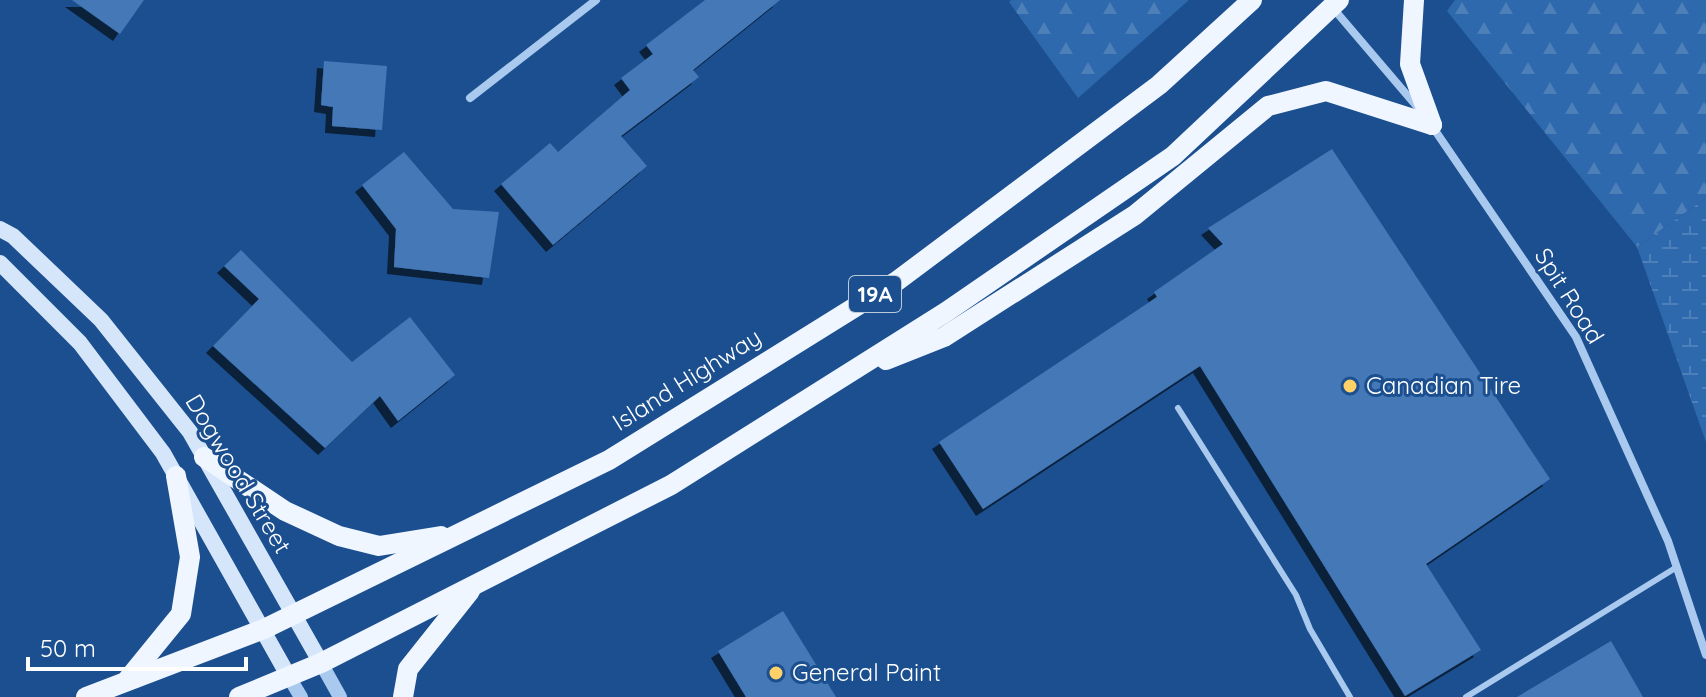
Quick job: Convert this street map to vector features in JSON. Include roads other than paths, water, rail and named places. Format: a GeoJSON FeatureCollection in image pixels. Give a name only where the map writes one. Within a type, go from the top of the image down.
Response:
{"type":"FeatureCollection","features":[{"type":"Feature","properties":{"kind":"main road","name":"Island Highway"},"geometry":{"type":"LineString","coordinates":[[86,697],[295,615],[609,460],[897,281],[1159,85],[1252,0]]}},
{"type":"Feature","properties":{"kind":"main road"},"geometry":{"type":"LineString","coordinates":[[1414,0],[1410,64],[1432,125]]}},
{"type":"Feature","properties":{"kind":"main road","name":"19A"},"geometry":{"type":"LineString","coordinates":[[239,697],[321,663],[671,485],[946,312],[1173,156],[1333,2]]}},
{"type":"Feature","properties":{"kind":"main road"},"geometry":{"type":"LineString","coordinates":[[839,379],[944,337],[1135,215],[1268,106],[1326,91],[1432,125]]}},
{"type":"Feature","properties":{"kind":"main road","name":"Dogwood Street"},"geometry":{"type":"LineString","coordinates":[[0,229],[13,236],[101,320],[190,432],[321,663]]}},
{"type":"Feature","properties":{"kind":"main road"},"geometry":{"type":"LineString","coordinates":[[0,263],[80,343],[163,453],[289,677]]}},
{"type":"Feature","properties":{"kind":"main road"},"geometry":{"type":"LineString","coordinates":[[204,457],[285,511],[339,536],[379,546],[460,533]]}},
{"type":"Feature","properties":{"kind":"main road"},"geometry":{"type":"LineString","coordinates":[[126,682],[181,614],[190,557],[176,476]]}},
{"type":"Feature","properties":{"kind":"main road"},"geometry":{"type":"LineString","coordinates":[[403,697],[408,669],[475,584]]}},
{"type":"Feature","properties":{"kind":"street"},"geometry":{"type":"LineString","coordinates":[[470,98],[596,0]]}},
{"type":"Feature","properties":{"kind":"street","name":"Spit Road"},"geometry":{"type":"LineString","coordinates":[[1333,2],[1432,125],[1576,337],[1668,541],[1706,655]]}},
{"type":"Feature","properties":{"kind":"street","name":"Dogwood Street"},"geometry":{"type":"LineString","coordinates":[[321,663],[340,697]]}},
{"type":"Feature","properties":{"kind":"street"},"geometry":{"type":"LineString","coordinates":[[289,677],[301,697]]}},
{"type":"Feature","properties":{"kind":"lane"},"geometry":{"type":"LineString","coordinates":[[1178,408],[1296,595],[1310,629],[1350,697]]}},
{"type":"Feature","properties":{"kind":"lane"},"geometry":{"type":"LineString","coordinates":[[1466,697],[1677,567]]}},
{"type":"Feature","properties":{"kind":"place","name":"Canadian Tire"},"geometry":{"type":"Point","coordinates":[1350,386]}},
{"type":"Feature","properties":{"kind":"place","name":"General Paint"},"geometry":{"type":"Point","coordinates":[776,673]}}]}
